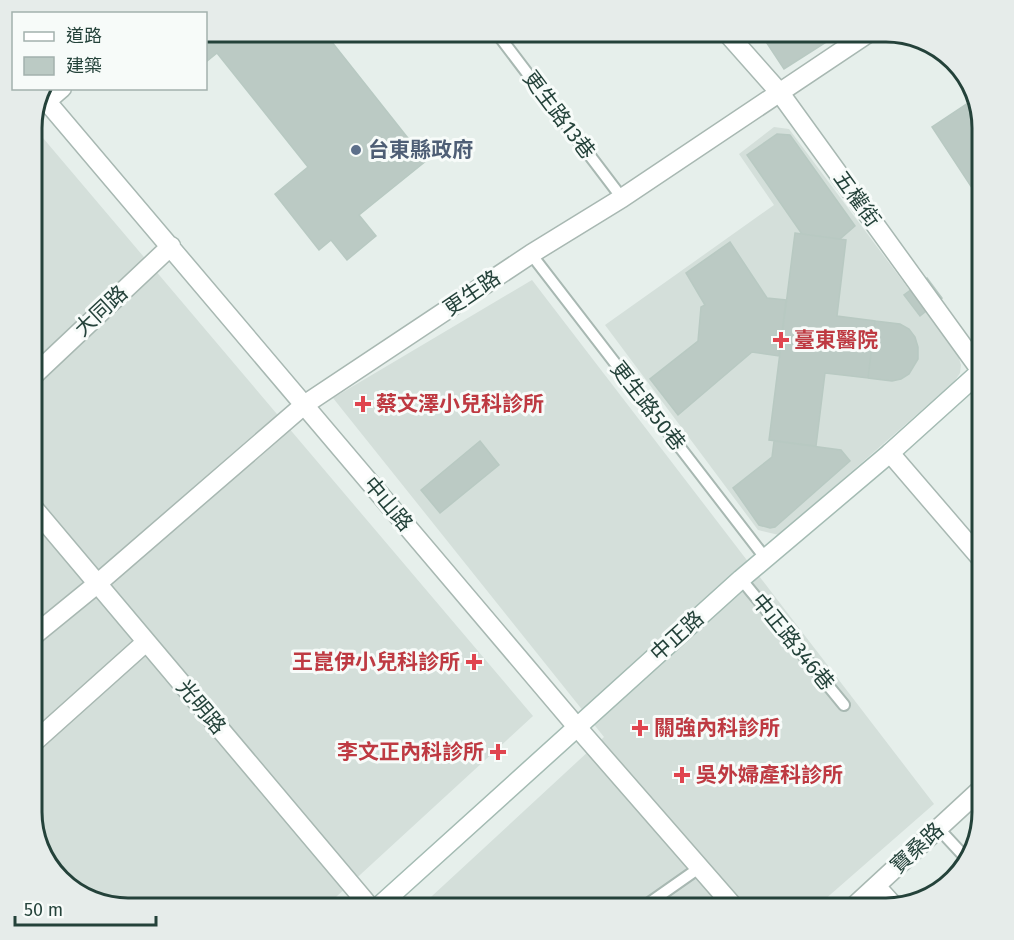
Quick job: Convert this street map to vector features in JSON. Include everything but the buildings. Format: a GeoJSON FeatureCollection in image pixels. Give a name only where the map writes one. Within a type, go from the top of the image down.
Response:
{"type":"FeatureCollection","features":[{"type":"Feature","properties":{"kind":"street","name":"五權街"},"geometry":{"type":"LineString","coordinates":[[735,42],[780,93],[972,356]]}},
{"type":"Feature","properties":{"kind":"street","name":"更生路"},"geometry":{"type":"LineString","coordinates":[[42,629],[304,405],[531,254],[622,198],[855,42]]}},
{"type":"Feature","properties":{"kind":"street","name":"中山路"},"geometry":{"type":"LineString","coordinates":[[47,101],[577,727],[726,898]]}},
{"type":"Feature","properties":{"kind":"street","name":"大同路"},"geometry":{"type":"LineString","coordinates":[[42,367],[171,246]]}},
{"type":"Feature","properties":{"kind":"street","name":"中正路"},"geometry":{"type":"LineString","coordinates":[[388,898],[741,579],[890,453],[972,379]]}},
{"type":"Feature","properties":{"kind":"street"},"geometry":{"type":"LineString","coordinates":[[890,453],[972,548]]}},
{"type":"Feature","properties":{"kind":"street","name":"光明路"},"geometry":{"type":"LineString","coordinates":[[42,518],[363,898]]}},
{"type":"Feature","properties":{"kind":"street"},"geometry":{"type":"LineString","coordinates":[[42,735],[146,642]]}},
{"type":"Feature","properties":{"kind":"street","name":"寶桑路"},"geometry":{"type":"LineString","coordinates":[[863,898],[972,798]]}},
{"type":"Feature","properties":{"kind":"street"},"geometry":{"type":"LineString","coordinates":[[876,886],[887,898]]}},
{"type":"Feature","properties":{"kind":"lane","name":"更生路13巷"},"geometry":{"type":"LineString","coordinates":[[504,42],[622,198]]}},
{"type":"Feature","properties":{"kind":"lane","name":"更生路50巷"},"geometry":{"type":"LineString","coordinates":[[531,254],[766,559]]}},
{"type":"Feature","properties":{"kind":"lane","name":"中正路346巷"},"geometry":{"type":"LineString","coordinates":[[741,579],[844,705]]}},
{"type":"Feature","properties":{"kind":"lane"},"geometry":{"type":"LineString","coordinates":[[939,829],[961,853]]}},
{"type":"Feature","properties":{"kind":"lane"},"geometry":{"type":"LineString","coordinates":[[656,898],[699,868]]}},
{"type":"Feature","properties":{"kind":"shaded area","name":"臺東醫院"},"geometry":{"type":"Polygon","coordinates":[[[774,127],[789,129],[958,355],[961,365],[960,373],[954,382],[779,535],[758,530],[605,325],[774,205],[739,154],[774,127]]]}},
{"type":"Feature","properties":{"kind":"shaded area"},"geometry":{"type":"Polygon","coordinates":[[[42,137],[533,716],[335,898],[128,898],[95,891],[80,884],[67,873],[56,860],[49,845],[42,818],[42,137]]]}},
{"type":"Feature","properties":{"kind":"shaded area"},"geometry":{"type":"Polygon","coordinates":[[[532,280],[934,804],[826,898],[430,898],[604,737],[333,398],[532,280]]]}},
{"type":"Feature","properties":{"kind":"place","name":"台東縣政府"},"geometry":{"type":"Point","coordinates":[356,150]}},
{"type":"Feature","properties":{"kind":"place","name":"臺東醫院"},"geometry":{"type":"Point","coordinates":[781,340]}},
{"type":"Feature","properties":{"kind":"place","name":"蔡文澤小兒科診所"},"geometry":{"type":"Point","coordinates":[363,404]}},
{"type":"Feature","properties":{"kind":"place","name":"王崑伊小兒科診所"},"geometry":{"type":"Point","coordinates":[474,662]}},
{"type":"Feature","properties":{"kind":"place","name":"關強內科診所"},"geometry":{"type":"Point","coordinates":[640,728]}},
{"type":"Feature","properties":{"kind":"place","name":"李文正內科診所"},"geometry":{"type":"Point","coordinates":[498,752]}},
{"type":"Feature","properties":{"kind":"place","name":"吳外婦產科診所"},"geometry":{"type":"Point","coordinates":[682,775]}}]}
